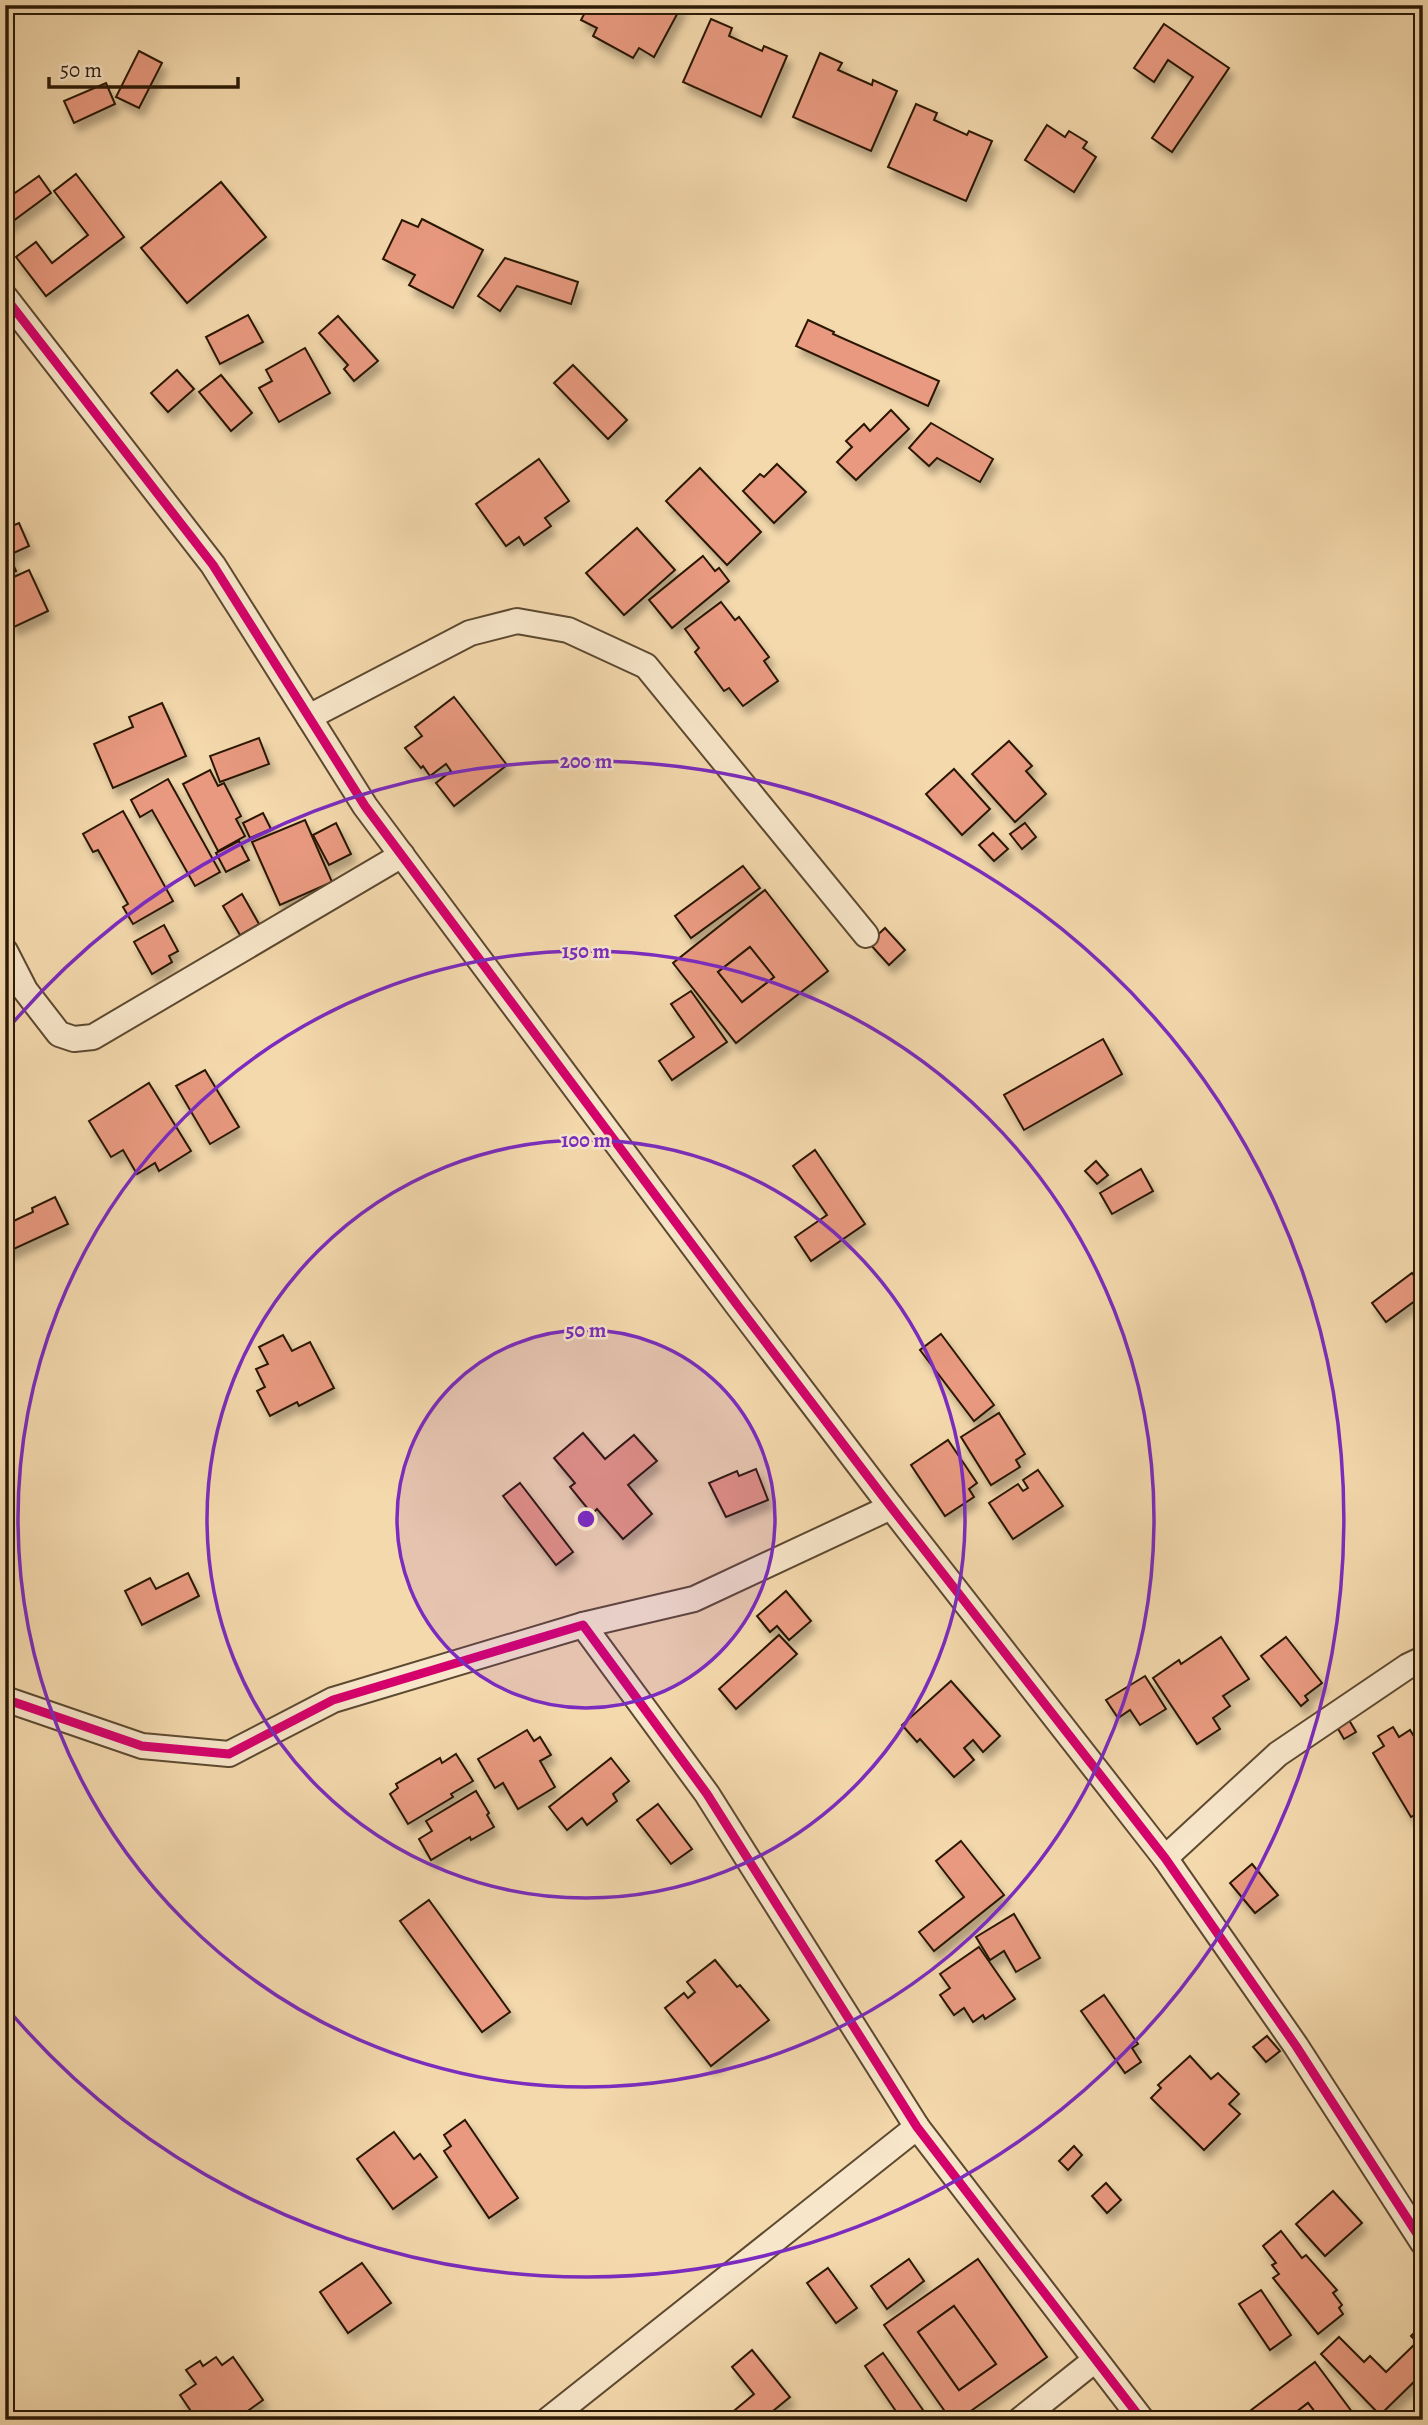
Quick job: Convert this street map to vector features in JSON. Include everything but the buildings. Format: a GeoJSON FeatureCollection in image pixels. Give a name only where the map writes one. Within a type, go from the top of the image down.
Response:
{"type":"FeatureCollection","features":[{"type":"Feature","properties":{"kind":"street"},"geometry":{"type":"LineString","coordinates":[[5,297],[213,565],[365,806],[891,1507],[1165,1858],[1296,2046],[1423,2243]]}},
{"type":"Feature","properties":{"kind":"street"},"geometry":{"type":"LineString","coordinates":[[309,717],[470,633],[517,621],[568,630],[646,666],[866,935]]}},
{"type":"Feature","properties":{"kind":"street"},"geometry":{"type":"LineString","coordinates":[[5,951],[25,990],[59,1034],[74,1039],[93,1037],[402,855]]}},
{"type":"Feature","properties":{"kind":"street"},"geometry":{"type":"LineString","coordinates":[[5,1699],[142,1746],[229,1754],[333,1700],[583,1625],[694,1599],[891,1507]]}},
{"type":"Feature","properties":{"kind":"street"},"geometry":{"type":"LineString","coordinates":[[583,1625],[707,1794],[917,2127],[1142,2420]]}},
{"type":"Feature","properties":{"kind":"street"},"geometry":{"type":"LineString","coordinates":[[1165,1858],[1278,1754],[1408,1666],[1423,1659]]}},
{"type":"Feature","properties":{"kind":"street"},"geometry":{"type":"LineString","coordinates":[[548,2420],[917,2127]]}},
{"type":"Feature","properties":{"kind":"street"},"geometry":{"type":"LineString","coordinates":[[1020,2420],[1095,2360]]}},
{"type":"Feature","properties":{"kind":"cycle path"},"geometry":{"type":"LineString","coordinates":[[5,297],[213,565],[365,806],[738,1306],[1165,1858],[1296,2046],[1423,2243]]}},
{"type":"Feature","properties":{"kind":"cycle path"},"geometry":{"type":"LineString","coordinates":[[5,1699],[142,1746],[229,1754],[333,1700],[583,1625],[707,1794],[917,2127],[1142,2420]]}}]}
